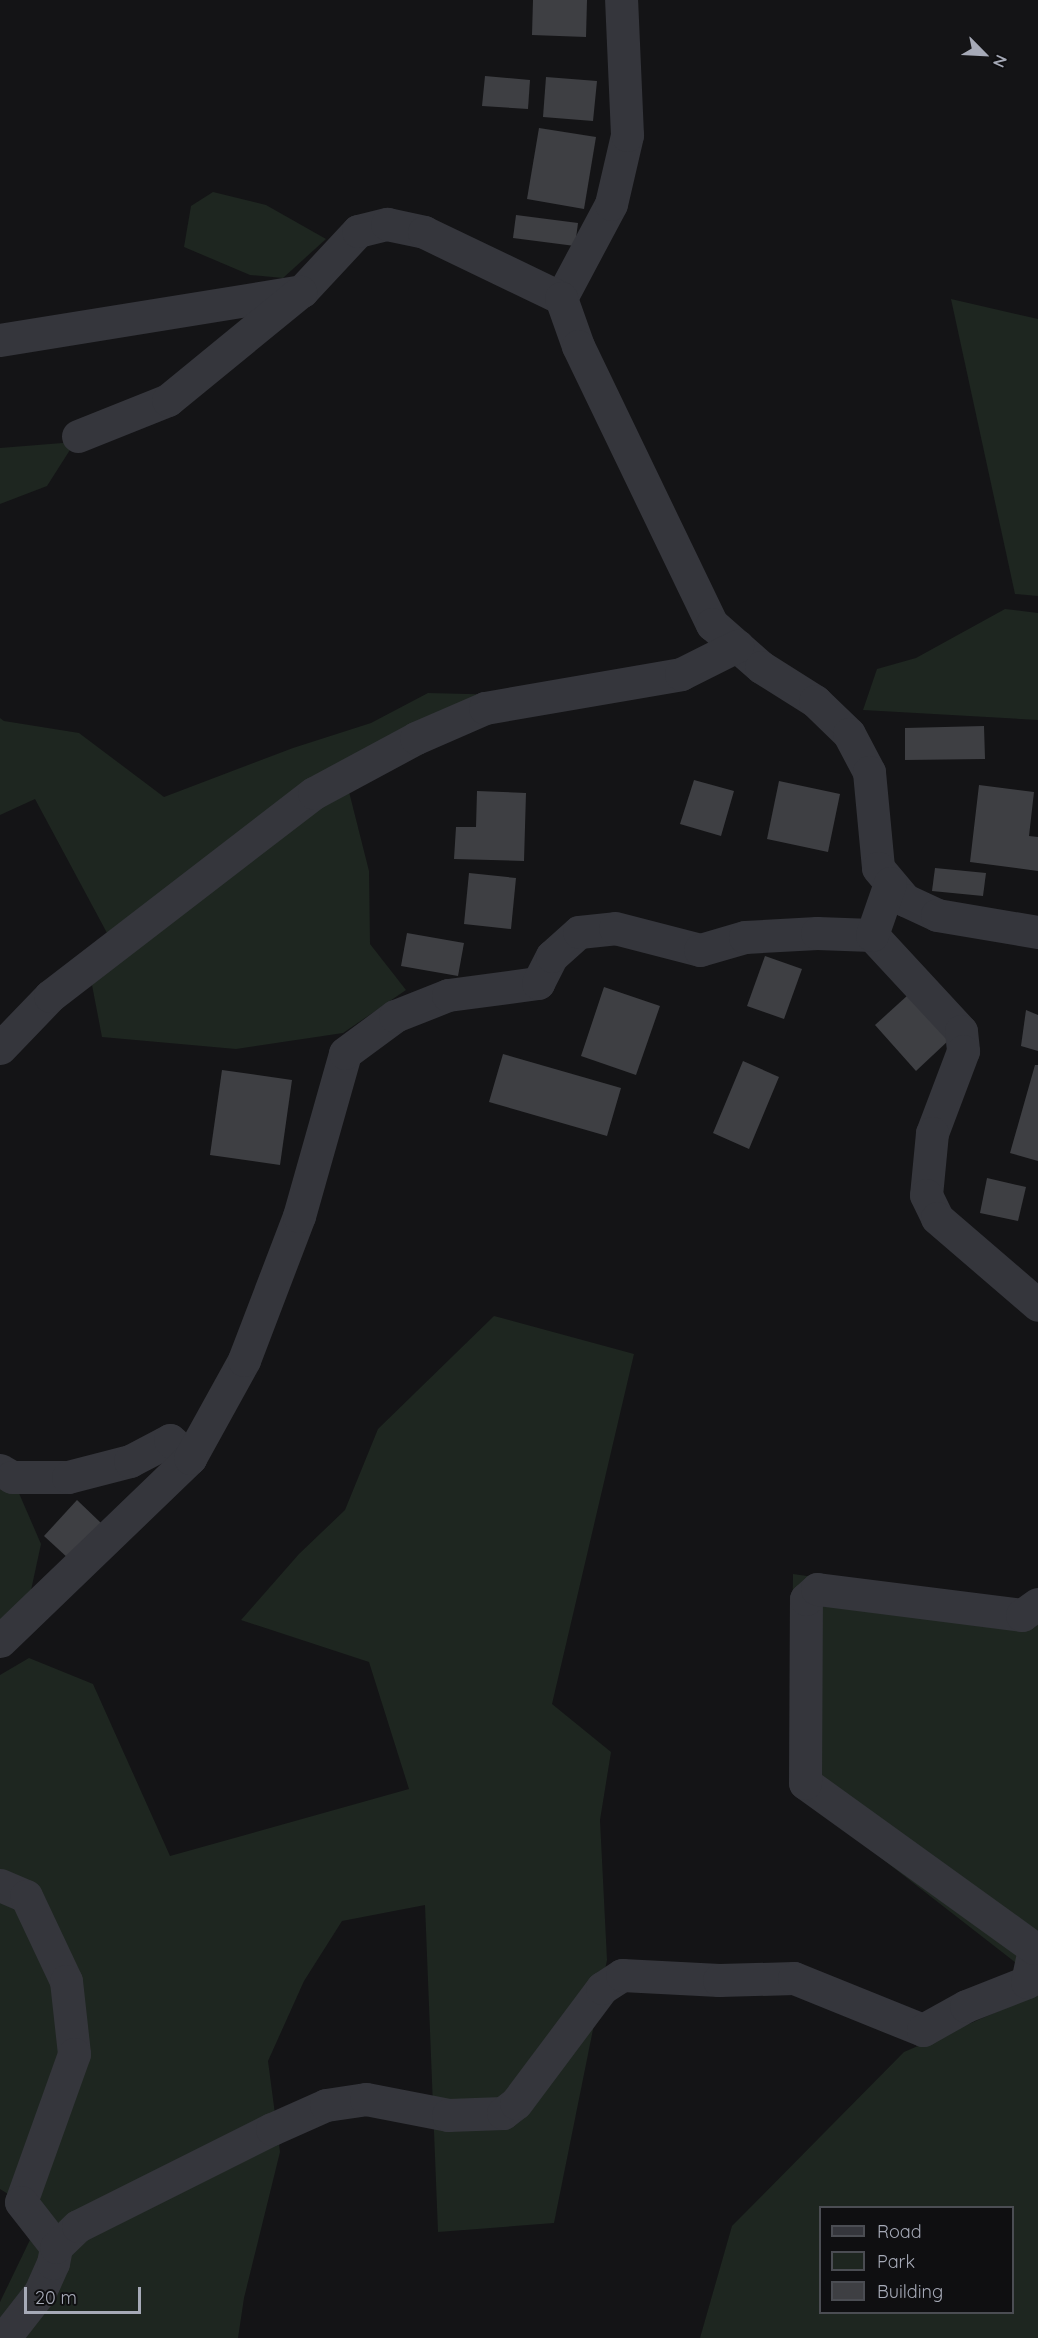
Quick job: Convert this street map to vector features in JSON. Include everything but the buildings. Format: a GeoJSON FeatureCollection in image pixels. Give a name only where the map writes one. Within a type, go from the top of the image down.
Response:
{"type":"FeatureCollection","features":[{"type":"Feature","properties":{"kind":"street"},"geometry":{"type":"LineString","coordinates":[[561,298],[611,204],[627,135],[621,0]]}},
{"type":"Feature","properties":{"kind":"street"},"geometry":{"type":"LineString","coordinates":[[78,436],[168,400],[302,291],[358,231],[387,224],[424,232],[561,298],[578,346],[712,624],[761,667],[814,701],[849,734],[869,772],[878,868],[904,900],[937,915],[1038,932]]}},
{"type":"Feature","properties":{"kind":"street"},"geometry":{"type":"LineString","coordinates":[[0,340],[302,291]]}},
{"type":"Feature","properties":{"kind":"street"},"geometry":{"type":"LineString","coordinates":[[0,1048],[50,996],[314,792],[417,738],[485,708],[681,674],[737,646]]}},
{"type":"Feature","properties":{"kind":"street"},"geometry":{"type":"LineString","coordinates":[[872,935],[890,883]]}},
{"type":"Feature","properties":{"kind":"street"},"geometry":{"type":"LineString","coordinates":[[0,1641],[190,1458],[244,1360],[253,1338],[299,1216],[345,1053],[395,1016],[448,995],[538,982],[552,956],[579,932],[615,928],[700,950],[745,937],[817,933],[872,935],[961,1031],[963,1051],[932,1133],[926,1195],[937,1218],[1038,1305]]}},
{"type":"Feature","properties":{"kind":"street"},"geometry":{"type":"LineString","coordinates":[[0,1470],[12,1478],[68,1477],[130,1461],[170,1440],[190,1458]]}},
{"type":"Feature","properties":{"kind":"street"},"geometry":{"type":"LineString","coordinates":[[4,2338],[40,2292],[53,2263],[56,2247],[78,2226],[129,2198],[326,2105],[366,2099],[448,2115],[503,2113],[516,2103],[602,1988],[622,1975],[719,1980],[794,1978],[923,2030],[966,2006],[1027,1982],[1034,1948],[805,1783],[806,1599],[817,1589],[1022,1615],[1038,1604]]}},
{"type":"Feature","properties":{"kind":"street"},"geometry":{"type":"LineString","coordinates":[[0,1885],[26,1896],[66,1981],[74,2054],[21,2202],[56,2247]]}},
{"type":"Feature","properties":{"kind":"green space"},"geometry":{"type":"Polygon","coordinates":[[[213,192],[266,205],[326,239],[283,278],[250,275],[184,247],[191,206],[213,192]]]}},
{"type":"Feature","properties":{"kind":"green space"},"geometry":{"type":"Polygon","coordinates":[[[951,299],[1038,319],[1038,596],[1015,594],[951,299]]]}},
{"type":"Feature","properties":{"kind":"green space"},"geometry":{"type":"Polygon","coordinates":[[[75,442],[47,486],[0,504],[0,448],[75,442]]]}},
{"type":"Feature","properties":{"kind":"green space"},"geometry":{"type":"Polygon","coordinates":[[[1005,609],[1038,613],[1038,720],[863,710],[877,669],[916,658],[1005,609]]]}},
{"type":"Feature","properties":{"kind":"green space"},"geometry":{"type":"Polygon","coordinates":[[[428,693],[507,695],[429,729],[114,946],[35,799],[0,815],[0,718],[4,721],[79,733],[164,797],[293,748],[371,723],[428,693]]]}},
{"type":"Feature","properties":{"kind":"green space"},"geometry":{"type":"Polygon","coordinates":[[[345,776],[369,871],[370,944],[406,990],[343,1033],[236,1049],[102,1037],[92,985],[206,876],[345,776]]]}},
{"type":"Feature","properties":{"kind":"green space"},"geometry":{"type":"Polygon","coordinates":[[[494,1316],[634,1354],[552,1704],[611,1752],[600,1820],[607,1960],[554,2223],[438,2232],[425,1905],[342,1921],[304,1981],[268,2061],[280,2152],[244,2298],[238,2338],[0,2338],[0,2302],[42,2215],[0,2189],[0,1675],[29,1658],[93,1684],[170,1856],[409,1789],[369,1662],[241,1620],[299,1554],[345,1510],[378,1429],[494,1316]]]}},
{"type":"Feature","properties":{"kind":"green space"},"geometry":{"type":"Polygon","coordinates":[[[0,1461],[5,1461],[41,1544],[25,1618],[0,1641],[0,1461]]]}},
{"type":"Feature","properties":{"kind":"green space"},"geometry":{"type":"Polygon","coordinates":[[[793,1574],[1038,1609],[1038,1980],[790,1787],[793,1574]]]}},
{"type":"Feature","properties":{"kind":"green space"},"geometry":{"type":"Polygon","coordinates":[[[1038,1994],[1038,2338],[700,2338],[732,2226],[904,2052],[1038,1994]]]}}]}
